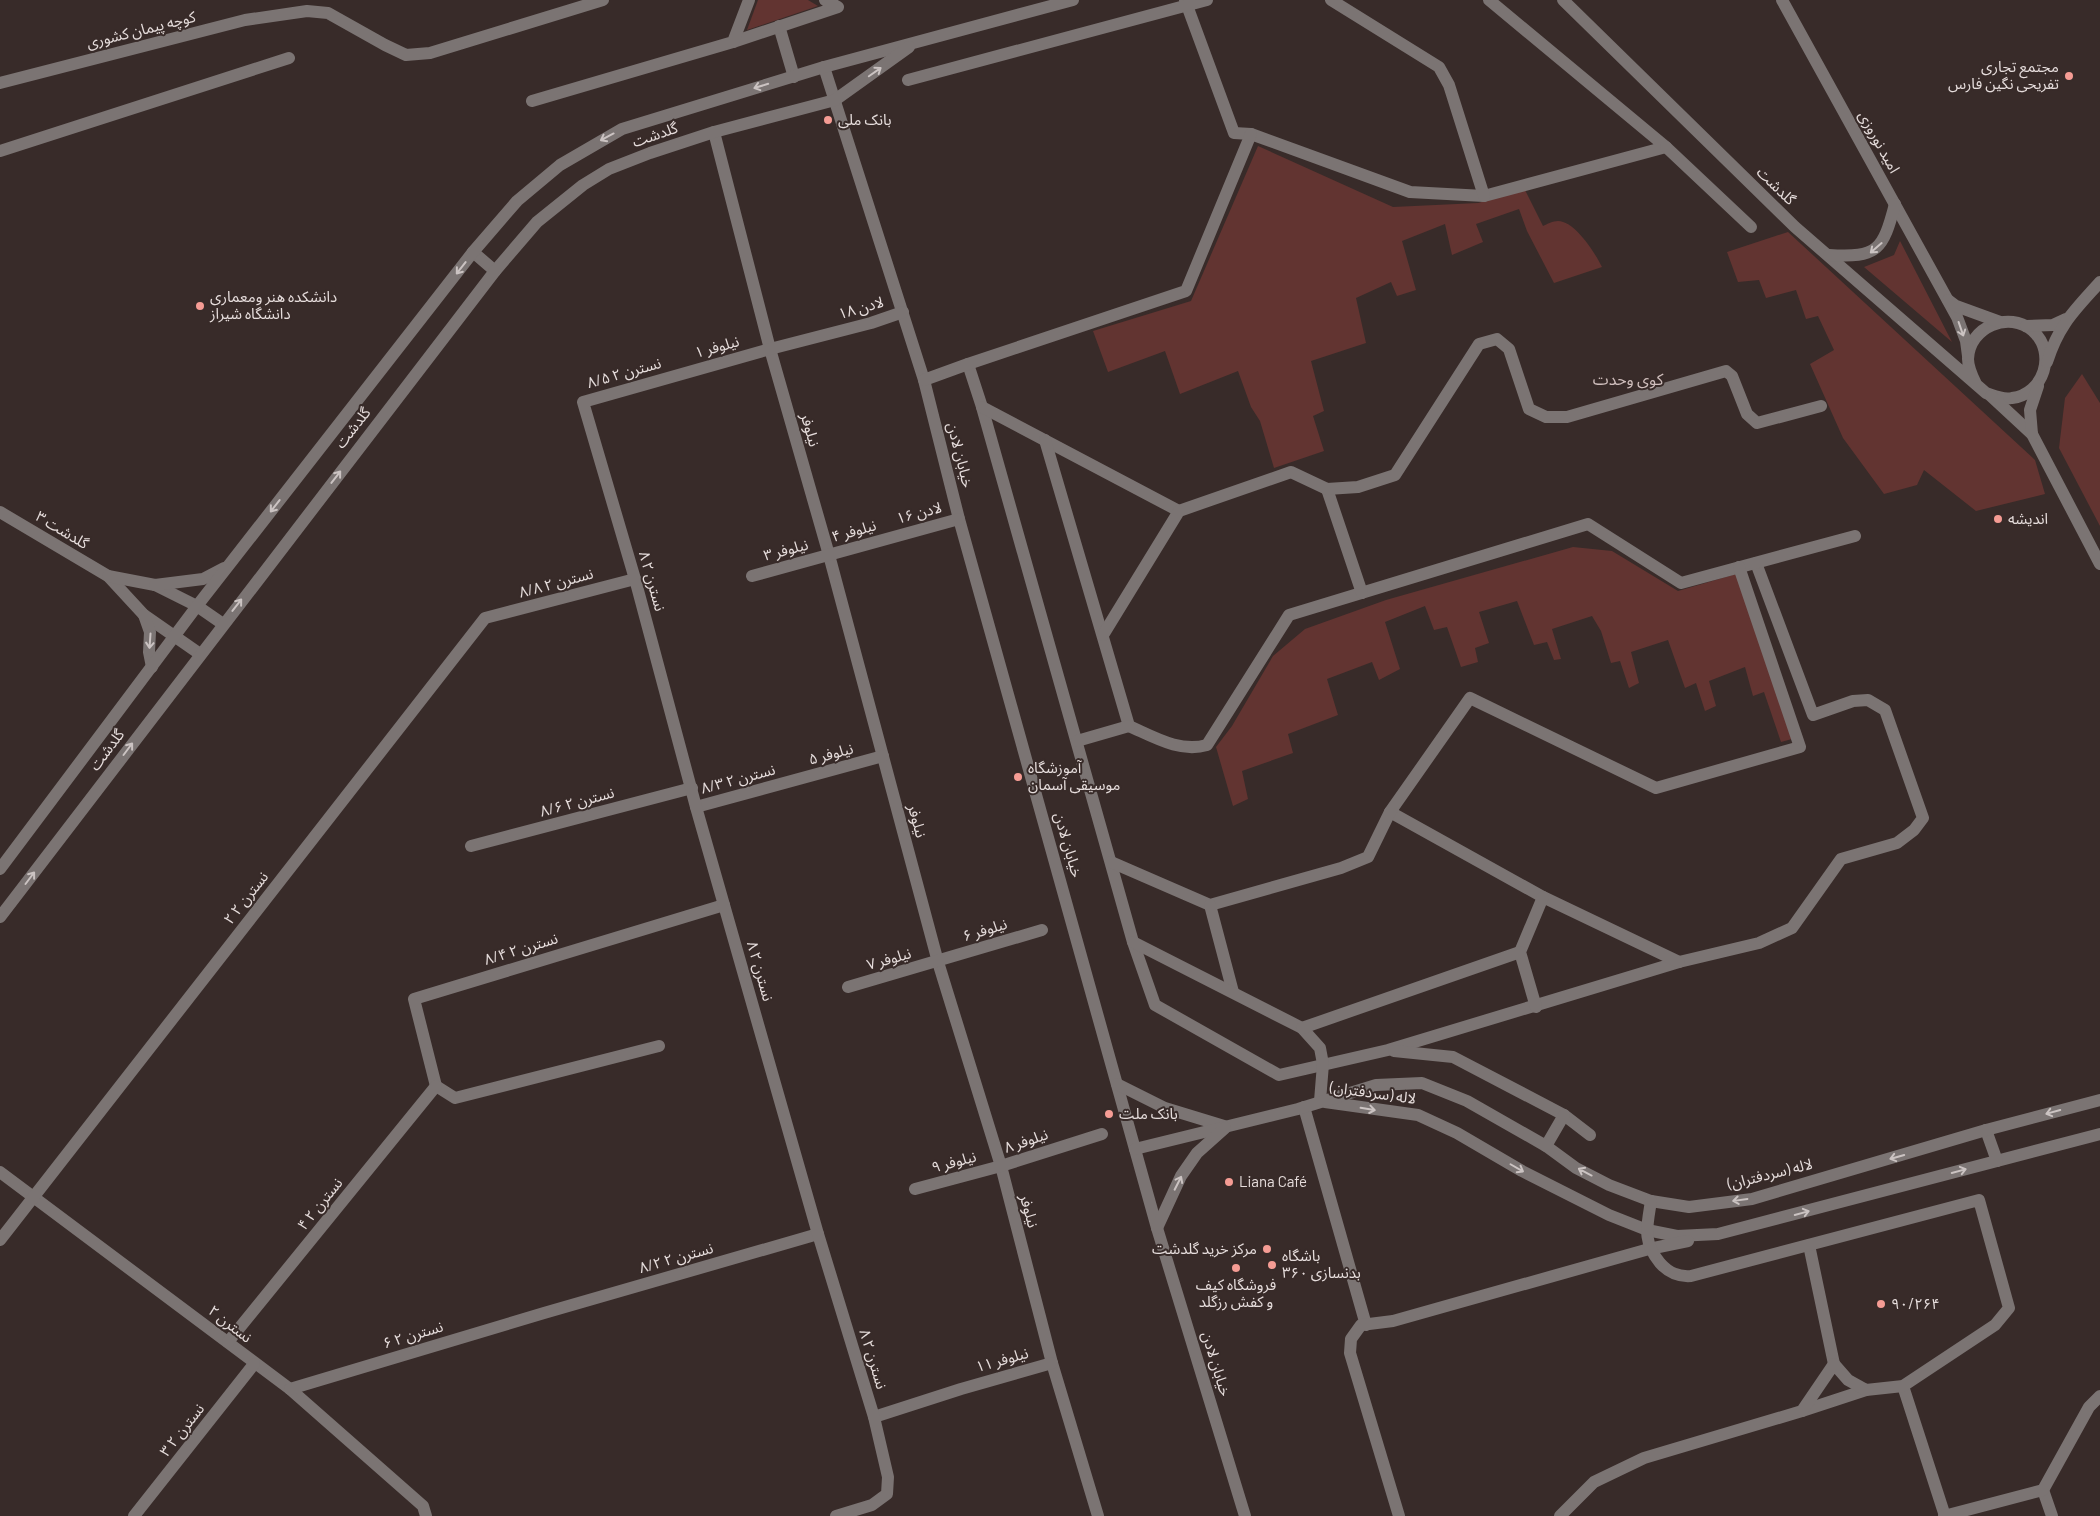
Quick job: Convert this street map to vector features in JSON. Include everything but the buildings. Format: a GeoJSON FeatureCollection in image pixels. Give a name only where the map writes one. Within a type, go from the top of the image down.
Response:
{"type":"FeatureCollection","features":[{"type":"Feature","properties":{"kind":"street","name":"کوچه پیمان کشوری"},"geometry":{"type":"LineString","coordinates":[[0,83],[245,20],[307,11],[328,13],[406,55],[430,53],[603,0]]}},
{"type":"Feature","properties":{"kind":"street"},"geometry":{"type":"LineString","coordinates":[[532,101],[732,42],[838,8],[825,0]]}},
{"type":"Feature","properties":{"kind":"street"},"geometry":{"type":"LineString","coordinates":[[835,100],[917,42],[1073,0]]}},
{"type":"Feature","properties":{"kind":"street"},"geometry":{"type":"LineString","coordinates":[[908,80],[1186,3],[1207,0]]}},
{"type":"Feature","properties":{"kind":"street"},"geometry":{"type":"LineString","coordinates":[[1331,0],[1439,67],[1449,85],[1484,196]]}},
{"type":"Feature","properties":{"kind":"street"},"geometry":{"type":"LineString","coordinates":[[1489,0],[1666,146],[1751,227]]}},
{"type":"Feature","properties":{"kind":"street","name":"گلدشت"},"geometry":{"type":"LineString","coordinates":[[1563,0],[1795,227],[1976,384]]}},
{"type":"Feature","properties":{"kind":"street","name":"امید نوروزی"},"geometry":{"type":"LineString","coordinates":[[1782,0],[1948,300],[1962,331],[1968,359]]}},
{"type":"Feature","properties":{"kind":"street"},"geometry":{"type":"LineString","coordinates":[[732,42],[746,1]]}},
{"type":"Feature","properties":{"kind":"street"},"geometry":{"type":"LineString","coordinates":[[1186,3],[1234,133],[1252,134],[1410,192],[1484,196],[1666,146]]}},
{"type":"Feature","properties":{"kind":"street"},"geometry":{"type":"LineString","coordinates":[[779,26],[794,77]]}},
{"type":"Feature","properties":{"kind":"street","name":"گلدشت"},"geometry":{"type":"LineString","coordinates":[[0,870],[197,606],[474,252],[517,202],[560,165],[622,129],[824,67],[917,42]]}},
{"type":"Feature","properties":{"kind":"street"},"geometry":{"type":"LineString","coordinates":[[0,151],[289,58]]}},
{"type":"Feature","properties":{"kind":"street","name":"خیابان لادن"},"geometry":{"type":"LineString","coordinates":[[824,67],[924,380],[959,519],[1116,1084],[1157,1228],[1245,1516]]}},
{"type":"Feature","properties":{"kind":"street","name":"گلدشت"},"geometry":{"type":"LineString","coordinates":[[0,917],[495,271],[537,222],[582,185],[609,170],[650,153],[714,132],[835,100]]}},
{"type":"Feature","properties":{"kind":"street","name":"نیلوفر"},"geometry":{"type":"LineString","coordinates":[[714,132],[770,349],[829,555],[938,962],[1001,1166],[1052,1363],[1098,1516]]}},
{"type":"Feature","properties":{"kind":"street"},"geometry":{"type":"LineString","coordinates":[[924,380],[1186,291],[1252,134]]}},
{"type":"Feature","properties":{"kind":"street"},"geometry":{"type":"LineString","coordinates":[[1829,255],[1862,255],[1870,253],[1877,248],[1888,232],[1895,204]]}},
{"type":"Feature","properties":{"kind":"street"},"geometry":{"type":"LineString","coordinates":[[474,252],[495,271]]}},
{"type":"Feature","properties":{"kind":"street"},"geometry":{"type":"LineString","coordinates":[[2032,434],[2030,410],[2057,336],[2066,320],[2100,282]]}},
{"type":"Feature","properties":{"kind":"street"},"geometry":{"type":"LineString","coordinates":[[1948,300],[1956,306],[2000,322]]}},
{"type":"Feature","properties":{"kind":"street","name":"۱۸ لادن"},"geometry":{"type":"LineString","coordinates":[[770,349],[871,323],[903,312]]}},
{"type":"Feature","properties":{"kind":"street"},"geometry":{"type":"LineString","coordinates":[[2026,326],[2053,325],[2066,320]]}},
{"type":"Feature","properties":{"kind":"street"},"geometry":{"type":"LineString","coordinates":[[1988,393],[1999,398],[2012,398],[2024,394],[2035,387],[2044,372],[2046,353],[2042,342],[2026,326],[2012,321],[1988,326],[1978,335],[1971,346],[1968,359],[1970,372],[1976,384],[2032,434],[2100,564]]}},
{"type":"Feature","properties":{"kind":"street"},"geometry":{"type":"LineString","coordinates":[[1103,635],[1179,511],[1291,472],[1327,489],[1358,487],[1395,475],[1479,344],[1497,339],[1509,349],[1529,409],[1546,417],[1566,417],[1726,371],[1732,376],[1747,414],[1757,423],[1821,406]]}},
{"type":"Feature","properties":{"kind":"street","name":"۱ نیلوفر"},"geometry":{"type":"LineString","coordinates":[[674,376],[770,349]]}},
{"type":"Feature","properties":{"kind":"street"},"geometry":{"type":"LineString","coordinates":[[968,364],[982,406],[1133,942],[1156,1005],[1279,1075],[1388,1050],[1536,1007],[1679,962],[1759,943],[1792,928],[1841,859],[1897,843],[1914,830],[1923,818],[1885,710],[1868,700],[1853,702],[1813,715],[1756,563]]}},
{"type":"Feature","properties":{"kind":"street","name":"۸/۵ نسترن ۲"},"geometry":{"type":"LineString","coordinates":[[583,402],[674,376]]}},
{"type":"Feature","properties":{"kind":"street","name":"۸ نسترن ۲"},"geometry":{"type":"LineString","coordinates":[[583,402],[635,579],[696,807],[818,1234],[874,1418],[888,1477],[887,1494],[872,1505],[836,1516]]}},
{"type":"Feature","properties":{"kind":"street"},"geometry":{"type":"LineString","coordinates":[[982,406],[1179,511]]}},
{"type":"Feature","properties":{"kind":"street"},"geometry":{"type":"LineString","coordinates":[[1045,440],[1130,726]]}},
{"type":"Feature","properties":{"kind":"street"},"geometry":{"type":"LineString","coordinates":[[1327,489],[1362,593]]}},
{"type":"Feature","properties":{"kind":"street","name":"گلدشت ۳"},"geometry":{"type":"LineString","coordinates":[[0,512],[108,576]]}},
{"type":"Feature","properties":{"kind":"street","name":"۱۶ لادن"},"geometry":{"type":"LineString","coordinates":[[888,538],[959,519]]}},
{"type":"Feature","properties":{"kind":"street"},"geometry":{"type":"LineString","coordinates":[[1077,741],[1130,726],[1170,744],[1193,749],[1207,745],[1289,615],[1588,524],[1681,583],[1855,536]]}},
{"type":"Feature","properties":{"kind":"street","name":"۴ نیلوفر"},"geometry":{"type":"LineString","coordinates":[[829,555],[888,538]]}},
{"type":"Feature","properties":{"kind":"street","name":"۳ نیلوفر"},"geometry":{"type":"LineString","coordinates":[[752,576],[829,555]]}},
{"type":"Feature","properties":{"kind":"street"},"geometry":{"type":"LineString","coordinates":[[155,585],[203,579],[229,565]]}},
{"type":"Feature","properties":{"kind":"street"},"geometry":{"type":"LineString","coordinates":[[1111,862],[1210,905],[1341,868],[1368,857],[1390,812],[1470,698],[1656,788],[1800,747],[1739,567]]}},
{"type":"Feature","properties":{"kind":"street"},"geometry":{"type":"LineString","coordinates":[[108,576],[155,585],[197,606],[223,624]]}},
{"type":"Feature","properties":{"kind":"street"},"geometry":{"type":"LineString","coordinates":[[108,576],[144,615],[200,654]]}},
{"type":"Feature","properties":{"kind":"street","name":"۸/۸ نسترن ۲"},"geometry":{"type":"LineString","coordinates":[[485,618],[635,579]]}},
{"type":"Feature","properties":{"kind":"street"},"geometry":{"type":"LineString","coordinates":[[144,615],[150,632],[149,652],[152,667]]}},
{"type":"Feature","properties":{"kind":"street","name":"۲ نسترن ۲"},"geometry":{"type":"LineString","coordinates":[[0,1240],[485,618]]}},
{"type":"Feature","properties":{"kind":"street","name":"۵ نیلوفر"},"geometry":{"type":"LineString","coordinates":[[788,782],[883,756]]}},
{"type":"Feature","properties":{"kind":"street","name":"۸/۳ نسترن ۲"},"geometry":{"type":"LineString","coordinates":[[696,807],[788,782]]}},
{"type":"Feature","properties":{"kind":"street","name":"۸/۶ نسترن ۲"},"geometry":{"type":"LineString","coordinates":[[471,846],[692,788]]}},
{"type":"Feature","properties":{"kind":"street"},"geometry":{"type":"LineString","coordinates":[[1390,812],[1543,896],[1679,962]]}},
{"type":"Feature","properties":{"kind":"street"},"geometry":{"type":"LineString","coordinates":[[1536,1007],[1520,952],[1543,896]]}},
{"type":"Feature","properties":{"kind":"street","name":"۸/۴ نسترن ۲"},"geometry":{"type":"LineString","coordinates":[[436,1086],[414,999],[724,905]]}},
{"type":"Feature","properties":{"kind":"street"},"geometry":{"type":"LineString","coordinates":[[1210,905],[1233,992]]}},
{"type":"Feature","properties":{"kind":"street","name":"۶ نیلوفر"},"geometry":{"type":"LineString","coordinates":[[938,962],[1042,930]]}},
{"type":"Feature","properties":{"kind":"street"},"geometry":{"type":"LineString","coordinates":[[1133,942],[1302,1028],[1320,1048],[1323,1064],[1320,1101]]}},
{"type":"Feature","properties":{"kind":"street"},"geometry":{"type":"LineString","coordinates":[[1302,1028],[1520,952]]}},
{"type":"Feature","properties":{"kind":"street","name":"۷ نیلوفر"},"geometry":{"type":"LineString","coordinates":[[848,987],[938,962]]}},
{"type":"Feature","properties":{"kind":"street"},"geometry":{"type":"LineString","coordinates":[[436,1086],[455,1098],[659,1046]]}},
{"type":"Feature","properties":{"kind":"street"},"geometry":{"type":"LineString","coordinates":[[1388,1050],[1453,1057],[1564,1115],[1590,1135]]}},
{"type":"Feature","properties":{"kind":"street","name":"لاله (سردفتران)"},"geometry":{"type":"LineString","coordinates":[[1135,1149],[1301,1108],[1376,1084],[1422,1083],[1467,1101],[1546,1146],[1576,1168],[1610,1185],[1651,1201],[1689,1208],[1752,1199],[1986,1130],[2100,1100]]}},
{"type":"Feature","properties":{"kind":"street"},"geometry":{"type":"LineString","coordinates":[[1116,1084],[1165,1108],[1226,1127]]}},
{"type":"Feature","properties":{"kind":"street","name":"۴ نسترن ۲"},"geometry":{"type":"LineString","coordinates":[[228,1342],[436,1086]]}},
{"type":"Feature","properties":{"kind":"street","name":"لاله (سردفتران)"},"geometry":{"type":"LineString","coordinates":[[1320,1101],[1418,1115],[1456,1133],[1522,1171],[1609,1215],[1647,1230],[1677,1236],[1718,1234],[2100,1134]]}},
{"type":"Feature","properties":{"kind":"street"},"geometry":{"type":"LineString","coordinates":[[1301,1108],[1363,1325]]}},
{"type":"Feature","properties":{"kind":"street"},"geometry":{"type":"LineString","coordinates":[[1546,1146],[1564,1115]]}},
{"type":"Feature","properties":{"kind":"street"},"geometry":{"type":"LineString","coordinates":[[1157,1228],[1181,1176],[1197,1153],[1226,1127]]}},
{"type":"Feature","properties":{"kind":"street"},"geometry":{"type":"LineString","coordinates":[[1986,1130],[1997,1161]]}},
{"type":"Feature","properties":{"kind":"street","name":"۸ نیلوفر"},"geometry":{"type":"LineString","coordinates":[[1001,1166],[1102,1134]]}},
{"type":"Feature","properties":{"kind":"street","name":"۹ نیلوفر"},"geometry":{"type":"LineString","coordinates":[[915,1189],[1001,1166]]}},
{"type":"Feature","properties":{"kind":"street","name":"نسترن ۲"},"geometry":{"type":"LineString","coordinates":[[0,1172],[228,1342],[254,1364],[290,1389],[423,1506],[426,1516]]}},
{"type":"Feature","properties":{"kind":"street"},"geometry":{"type":"LineString","coordinates":[[1560,1516],[1594,1482],[1644,1458],[1866,1390],[1903,1386],[1995,1325],[2008,1308],[1979,1200],[1682,1277],[1664,1268],[1649,1249],[1647,1230],[1651,1201]]}},
{"type":"Feature","properties":{"kind":"street","name":"۸/۲ نسترن ۲"},"geometry":{"type":"LineString","coordinates":[[544,1313],[818,1234]]}},
{"type":"Feature","properties":{"kind":"street"},"geometry":{"type":"LineString","coordinates":[[1399,1516],[1350,1353],[1350,1339],[1363,1325],[1393,1321],[1649,1249],[1718,1234]]}},
{"type":"Feature","properties":{"kind":"street"},"geometry":{"type":"LineString","coordinates":[[1809,1245],[1834,1364],[1848,1380],[1866,1390]]}},
{"type":"Feature","properties":{"kind":"street","name":"۶ نسترن ۲"},"geometry":{"type":"LineString","coordinates":[[290,1389],[544,1313]]}},
{"type":"Feature","properties":{"kind":"street","name":"۱۱ نیلوفر"},"geometry":{"type":"LineString","coordinates":[[874,1418],[961,1389],[1052,1363]]}},
{"type":"Feature","properties":{"kind":"street","name":"۳ نسترن ۲"},"geometry":{"type":"LineString","coordinates":[[134,1516],[254,1364]]}},
{"type":"Feature","properties":{"kind":"street"},"geometry":{"type":"LineString","coordinates":[[1802,1411],[1834,1364]]}},
{"type":"Feature","properties":{"kind":"street"},"geometry":{"type":"LineString","coordinates":[[1903,1386],[1945,1516],[2043,1490],[2088,1407],[2100,1396]]}},
{"type":"Feature","properties":{"kind":"street"},"geometry":{"type":"LineString","coordinates":[[2043,1490],[2052,1516]]}},
{"type":"Feature","properties":{"kind":"shaded area"},"geometry":{"type":"Polygon","coordinates":[[[758,0],[808,0],[818,6],[747,30],[758,0]]]}},
{"type":"Feature","properties":{"kind":"shaded area"},"geometry":{"type":"Polygon","coordinates":[[[1258,146],[1393,207],[1478,203],[1525,190],[1543,226],[1558,221],[1571,226],[1584,239],[1602,267],[1554,283],[1527,231],[1519,209],[1476,224],[1483,242],[1452,255],[1445,224],[1402,241],[1416,290],[1397,296],[1391,282],[1356,298],[1366,343],[1311,361],[1324,411],[1313,416],[1324,451],[1274,468],[1260,421],[1251,407],[1238,371],[1180,394],[1165,351],[1108,372],[1093,331],[1191,301],[1258,146]]]}},
{"type":"Feature","properties":{"kind":"shaded area"},"geometry":{"type":"Polygon","coordinates":[[[1788,232],[2035,460],[2045,494],[1976,511],[1924,470],[1917,485],[1884,494],[1843,438],[1810,364],[1834,350],[1818,316],[1806,319],[1796,290],[1766,298],[1759,280],[1738,282],[1727,252],[1788,232]]]}},
{"type":"Feature","properties":{"kind":"shaded area"},"geometry":{"type":"Polygon","coordinates":[[[1900,241],[1952,342],[1864,267],[1894,255],[1900,241]]]}},
{"type":"Feature","properties":{"kind":"shaded area"},"geometry":{"type":"Polygon","coordinates":[[[2082,374],[2100,403],[2100,526],[2059,448],[2065,398],[2082,374]]]}},
{"type":"Feature","properties":{"kind":"shaded area"},"geometry":{"type":"Polygon","coordinates":[[[1573,547],[1612,551],[1678,591],[1736,574],[1792,739],[1781,742],[1764,692],[1753,696],[1745,667],[1709,681],[1716,706],[1705,711],[1696,683],[1685,688],[1668,640],[1631,652],[1639,683],[1629,688],[1620,661],[1611,663],[1601,631],[1592,616],[1552,629],[1561,659],[1554,660],[1547,642],[1534,645],[1517,601],[1479,612],[1489,643],[1475,648],[1478,662],[1461,667],[1447,627],[1434,630],[1425,606],[1385,622],[1400,669],[1379,680],[1372,662],[1327,679],[1338,715],[1288,734],[1293,753],[1242,771],[1248,799],[1233,806],[1216,747],[1232,726],[1273,656],[1305,629],[1386,600],[1573,547]]]}},
{"type":"Feature","properties":{"kind":"place","name":"مجتمع تجاری تفریحی نگین فارس"},"geometry":{"type":"Point","coordinates":[2069,76]}},
{"type":"Feature","properties":{"kind":"place","name":"بانک ملی"},"geometry":{"type":"Point","coordinates":[828,120]}},
{"type":"Feature","properties":{"kind":"place","name":"دانشکده هنر‌ ومعماری دانشگاه شیراز"},"geometry":{"type":"Point","coordinates":[200,306]}},
{"type":"Feature","properties":{"kind":"place","name":"اندیشه"},"geometry":{"type":"Point","coordinates":[1998,519]}},
{"type":"Feature","properties":{"kind":"place","name":"آموزشگاه موسیقی آسمان"},"geometry":{"type":"Point","coordinates":[1018,777]}},
{"type":"Feature","properties":{"kind":"place","name":"بانک ملت"},"geometry":{"type":"Point","coordinates":[1109,1114]}},
{"type":"Feature","properties":{"kind":"place","name":"Liana Café"},"geometry":{"type":"Point","coordinates":[1229,1182]}},
{"type":"Feature","properties":{"kind":"place","name":"مرکز خرید گلدشت"},"geometry":{"type":"Point","coordinates":[1267,1249]}},
{"type":"Feature","properties":{"kind":"place","name":"باشگاه بدنسازی ۳۶۰"},"geometry":{"type":"Point","coordinates":[1272,1265]}},
{"type":"Feature","properties":{"kind":"place","name":"فروشگاه کیف و کفش رزگلد"},"geometry":{"type":"Point","coordinates":[1236,1268]}},
{"type":"Feature","properties":{"kind":"place","name":"۹۰/۲۶۴"},"geometry":{"type":"Point","coordinates":[1881,1304]}},
{"type":"Feature","properties":{"kind":"district","name":"کوی وحدت"},"geometry":{"type":"Point","coordinates":[1628,379]}}]}
